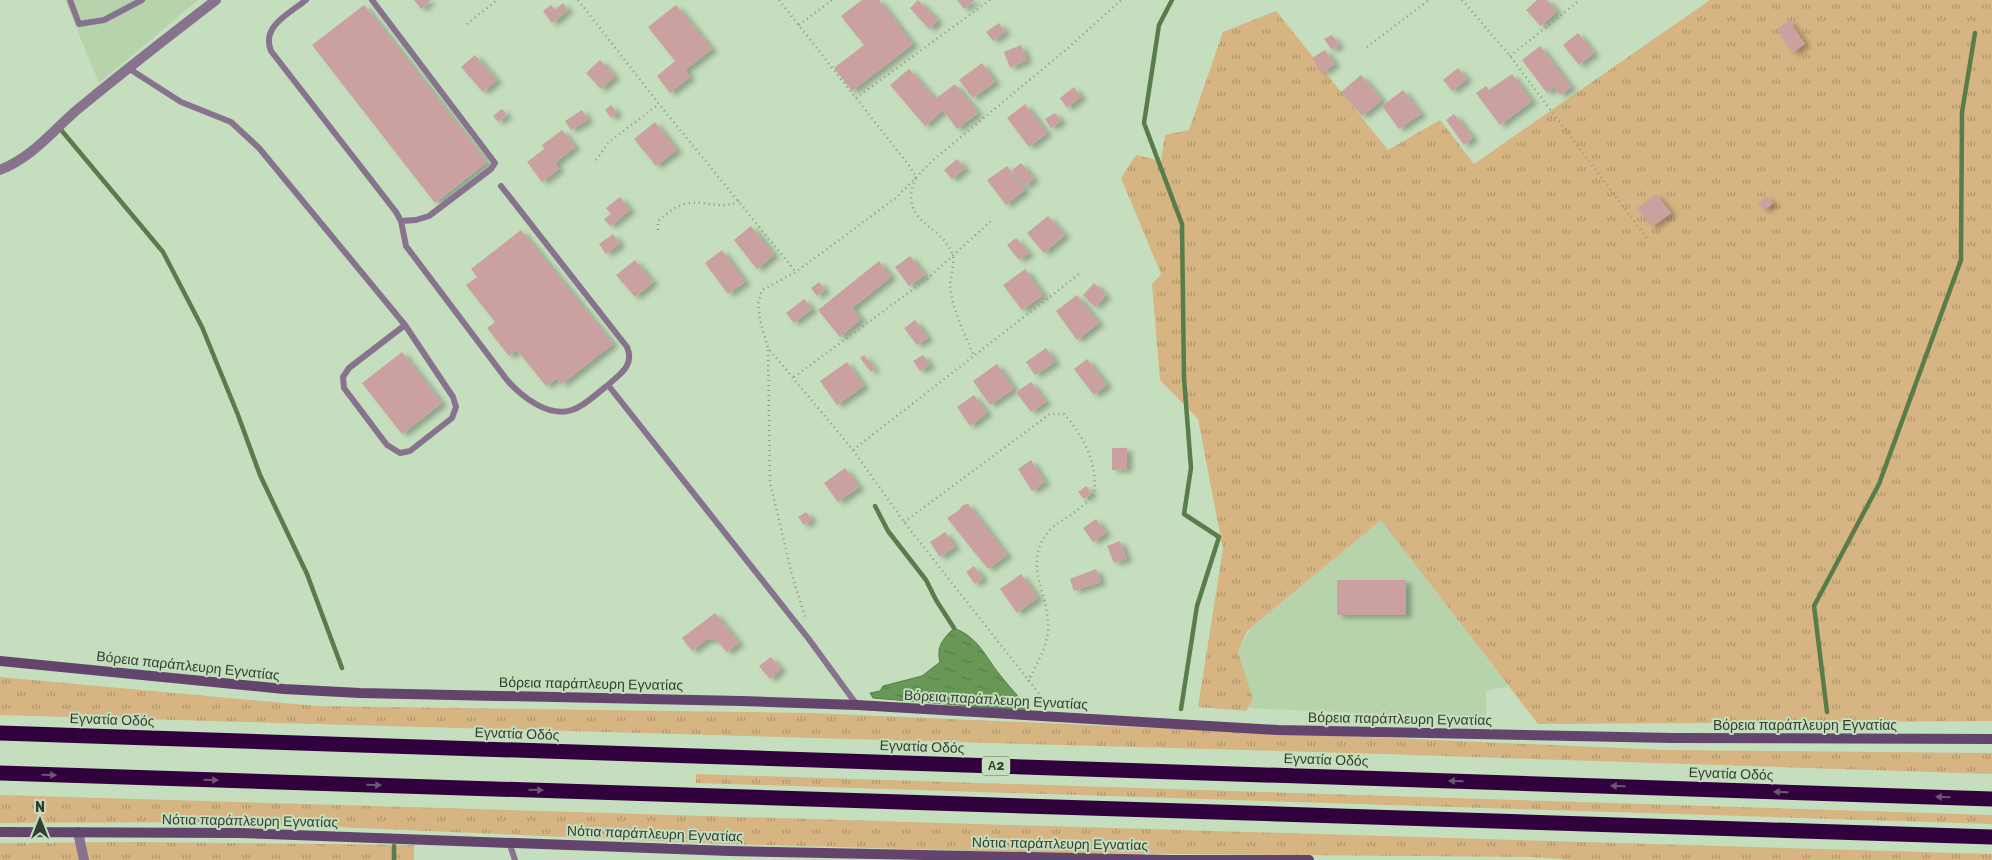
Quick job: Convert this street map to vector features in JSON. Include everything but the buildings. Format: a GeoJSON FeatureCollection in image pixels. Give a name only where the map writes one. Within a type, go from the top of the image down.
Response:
{"type":"FeatureCollection","features":[{"type":"Feature","properties":{"kind":"highway","name":"Εγνατία Οδός"},"geometry":{"type":"LineString","coordinates":[[0,733],[1992,799]]}},
{"type":"Feature","properties":{"kind":"highway"},"geometry":{"type":"LineString","coordinates":[[0,774],[1992,837]]}},
{"type":"Feature","properties":{"kind":"street"},"geometry":{"type":"LineString","coordinates":[[0,170],[38,148],[60,124],[128,68],[216,0]]}},
{"type":"Feature","properties":{"kind":"street","name":"Βόρεια παράπλευρη Εγνατίας"},"geometry":{"type":"LineString","coordinates":[[0,661],[303,690],[857,705],[1278,730],[1408,734],[1789,739],[1992,739]]}},
{"type":"Feature","properties":{"kind":"street","name":"Νότια παράπλευρη Εγνατίας"},"geometry":{"type":"LineString","coordinates":[[0,832],[240,833],[509,842],[729,855],[1309,860]]}},
{"type":"Feature","properties":{"kind":"street"},"geometry":{"type":"LineString","coordinates":[[78,832],[84,860]]}},
{"type":"Feature","properties":{"kind":"lane"},"geometry":{"type":"LineString","coordinates":[[70,0],[79,24],[104,20],[142,0]]}},
{"type":"Feature","properties":{"kind":"lane"},"geometry":{"type":"LineString","coordinates":[[306,0],[270,29],[267,37],[271,51],[401,222],[406,246],[518,392],[541,406],[567,411],[578,408],[608,385],[627,367],[630,355],[627,347],[501,186]]}},
{"type":"Feature","properties":{"kind":"lane"},"geometry":{"type":"LineString","coordinates":[[372,0],[495,163],[491,169],[429,216],[401,222]]}},
{"type":"Feature","properties":{"kind":"lane"},"geometry":{"type":"LineString","coordinates":[[128,68],[181,102],[232,122],[259,148],[404,325],[453,396],[456,407],[452,418],[410,451],[400,453],[387,445],[344,388],[343,377],[349,368],[404,325]]}},
{"type":"Feature","properties":{"kind":"lane"},"geometry":{"type":"LineString","coordinates":[[608,385],[808,638],[857,705]]}},
{"type":"Feature","properties":{"kind":"lane"},"geometry":{"type":"LineString","coordinates":[[509,842],[515,860]]}},
{"type":"Feature","properties":{"kind":"path"},"geometry":{"type":"LineString","coordinates":[[467,24],[497,0]]}},
{"type":"Feature","properties":{"kind":"path"},"geometry":{"type":"LineString","coordinates":[[578,0],[659,104],[796,272]]}},
{"type":"Feature","properties":{"kind":"path"},"geometry":{"type":"LineString","coordinates":[[779,0],[911,168],[916,177]]}},
{"type":"Feature","properties":{"kind":"path"},"geometry":{"type":"LineString","coordinates":[[799,25],[832,0]]}},
{"type":"Feature","properties":{"kind":"path"},"geometry":{"type":"LineString","coordinates":[[855,98],[990,0]]}},
{"type":"Feature","properties":{"kind":"path"},"geometry":{"type":"LineString","coordinates":[[808,638],[804,607],[792,574],[770,482],[768,348],[760,320],[758,304],[762,290],[796,272],[897,197],[932,161],[1068,48],[1122,0]]}},
{"type":"Feature","properties":{"kind":"path"},"geometry":{"type":"LineString","coordinates":[[1367,47],[1429,0]]}},
{"type":"Feature","properties":{"kind":"path"},"geometry":{"type":"LineString","coordinates":[[1462,0],[1510,56],[1649,241]]}},
{"type":"Feature","properties":{"kind":"path"},"geometry":{"type":"LineString","coordinates":[[1510,56],[1580,0]]}},
{"type":"Feature","properties":{"kind":"path"},"geometry":{"type":"LineString","coordinates":[[596,160],[609,142],[659,104]]}},
{"type":"Feature","properties":{"kind":"path"},"geometry":{"type":"LineString","coordinates":[[916,177],[911,190],[913,206],[920,222],[946,240],[954,255],[950,272],[954,306],[974,356]]}},
{"type":"Feature","properties":{"kind":"path"},"geometry":{"type":"LineString","coordinates":[[658,230],[658,221],[670,211],[685,204],[728,207],[739,201]]}},
{"type":"Feature","properties":{"kind":"path"},"geometry":{"type":"LineString","coordinates":[[794,377],[927,280],[992,220]]}},
{"type":"Feature","properties":{"kind":"path"},"geometry":{"type":"LineString","coordinates":[[853,450],[1079,274]]}},
{"type":"Feature","properties":{"kind":"path"},"geometry":{"type":"LineString","coordinates":[[768,348],[853,450],[904,522],[1058,717]]}},
{"type":"Feature","properties":{"kind":"path"},"geometry":{"type":"LineString","coordinates":[[904,522],[1050,414],[1064,414],[1074,425],[1095,465],[1096,481],[1094,494],[1076,512],[1050,530],[1038,549],[1035,563],[1046,600],[1048,632],[1041,658],[1028,681]]}},
{"type":"Feature","properties":{"kind":"shaded area"},"geometry":{"type":"Polygon","coordinates":[[[65,0],[198,0],[99,83],[65,0]]]}},
{"type":"Feature","properties":{"kind":"shaded area"},"geometry":{"type":"Polygon","coordinates":[[[1381,519],[1508,686],[1486,691],[1486,718],[1248,708],[1253,699],[1238,652],[1250,629],[1381,519]]]}},
{"type":"Feature","properties":{"kind":"green space"},"geometry":{"type":"Polygon","coordinates":[[[1710,0],[1992,0],[1992,721],[1538,724],[1381,520],[1247,631],[1238,652],[1253,699],[1246,711],[1198,707],[1223,549],[1198,419],[1160,380],[1152,284],[1161,274],[1121,178],[1136,155],[1161,161],[1165,135],[1189,130],[1223,32],[1276,11],[1388,150],[1440,120],[1474,164],[1710,0]]]}},
{"type":"Feature","properties":{"kind":"green space"},"geometry":{"type":"Polygon","coordinates":[[[0,677],[317,706],[811,713],[1666,750],[1992,753],[1992,774],[1383,754],[0,715],[0,677]]]}},
{"type":"Feature","properties":{"kind":"green space"},"geometry":{"type":"Polygon","coordinates":[[[696,774],[1992,815],[1992,824],[696,783],[696,774]]]}},
{"type":"Feature","properties":{"kind":"green space"},"geometry":{"type":"Polygon","coordinates":[[[0,795],[1992,854],[1992,860],[1574,860],[1531,857],[1056,853],[725,844],[222,822],[0,823],[0,795]]]}},
{"type":"Feature","properties":{"kind":"green space"},"geometry":{"type":"Polygon","coordinates":[[[133,842],[414,845],[414,860],[0,860],[0,843],[133,842]]]}},
{"type":"Feature","properties":{"kind":"water"},"geometry":{"type":"Polygon","coordinates":[[[954,628],[975,642],[994,668],[1031,711],[873,698],[870,693],[880,691],[883,686],[922,676],[940,662],[939,651],[941,643],[954,628]]]}},
{"type":"Feature","properties":{"kind":"waterway"},"geometry":{"type":"LineString","coordinates":[[1172,0],[1159,25],[1144,123],[1182,224],[1184,378],[1191,468],[1184,514],[1219,537],[1197,606],[1181,709]]}},
{"type":"Feature","properties":{"kind":"waterway"},"geometry":{"type":"LineString","coordinates":[[1827,712],[1814,606],[1879,484],[1961,260],[1962,112],[1975,33]]}},
{"type":"Feature","properties":{"kind":"waterway"},"geometry":{"type":"LineString","coordinates":[[62,131],[163,252],[202,327],[260,475],[307,574],[342,668]]}},
{"type":"Feature","properties":{"kind":"waterway"},"geometry":{"type":"LineString","coordinates":[[875,506],[888,531],[926,580],[954,628]]}},
{"type":"Feature","properties":{"kind":"waterway"},"geometry":{"type":"LineString","coordinates":[[394,846],[394,860]]}}]}
